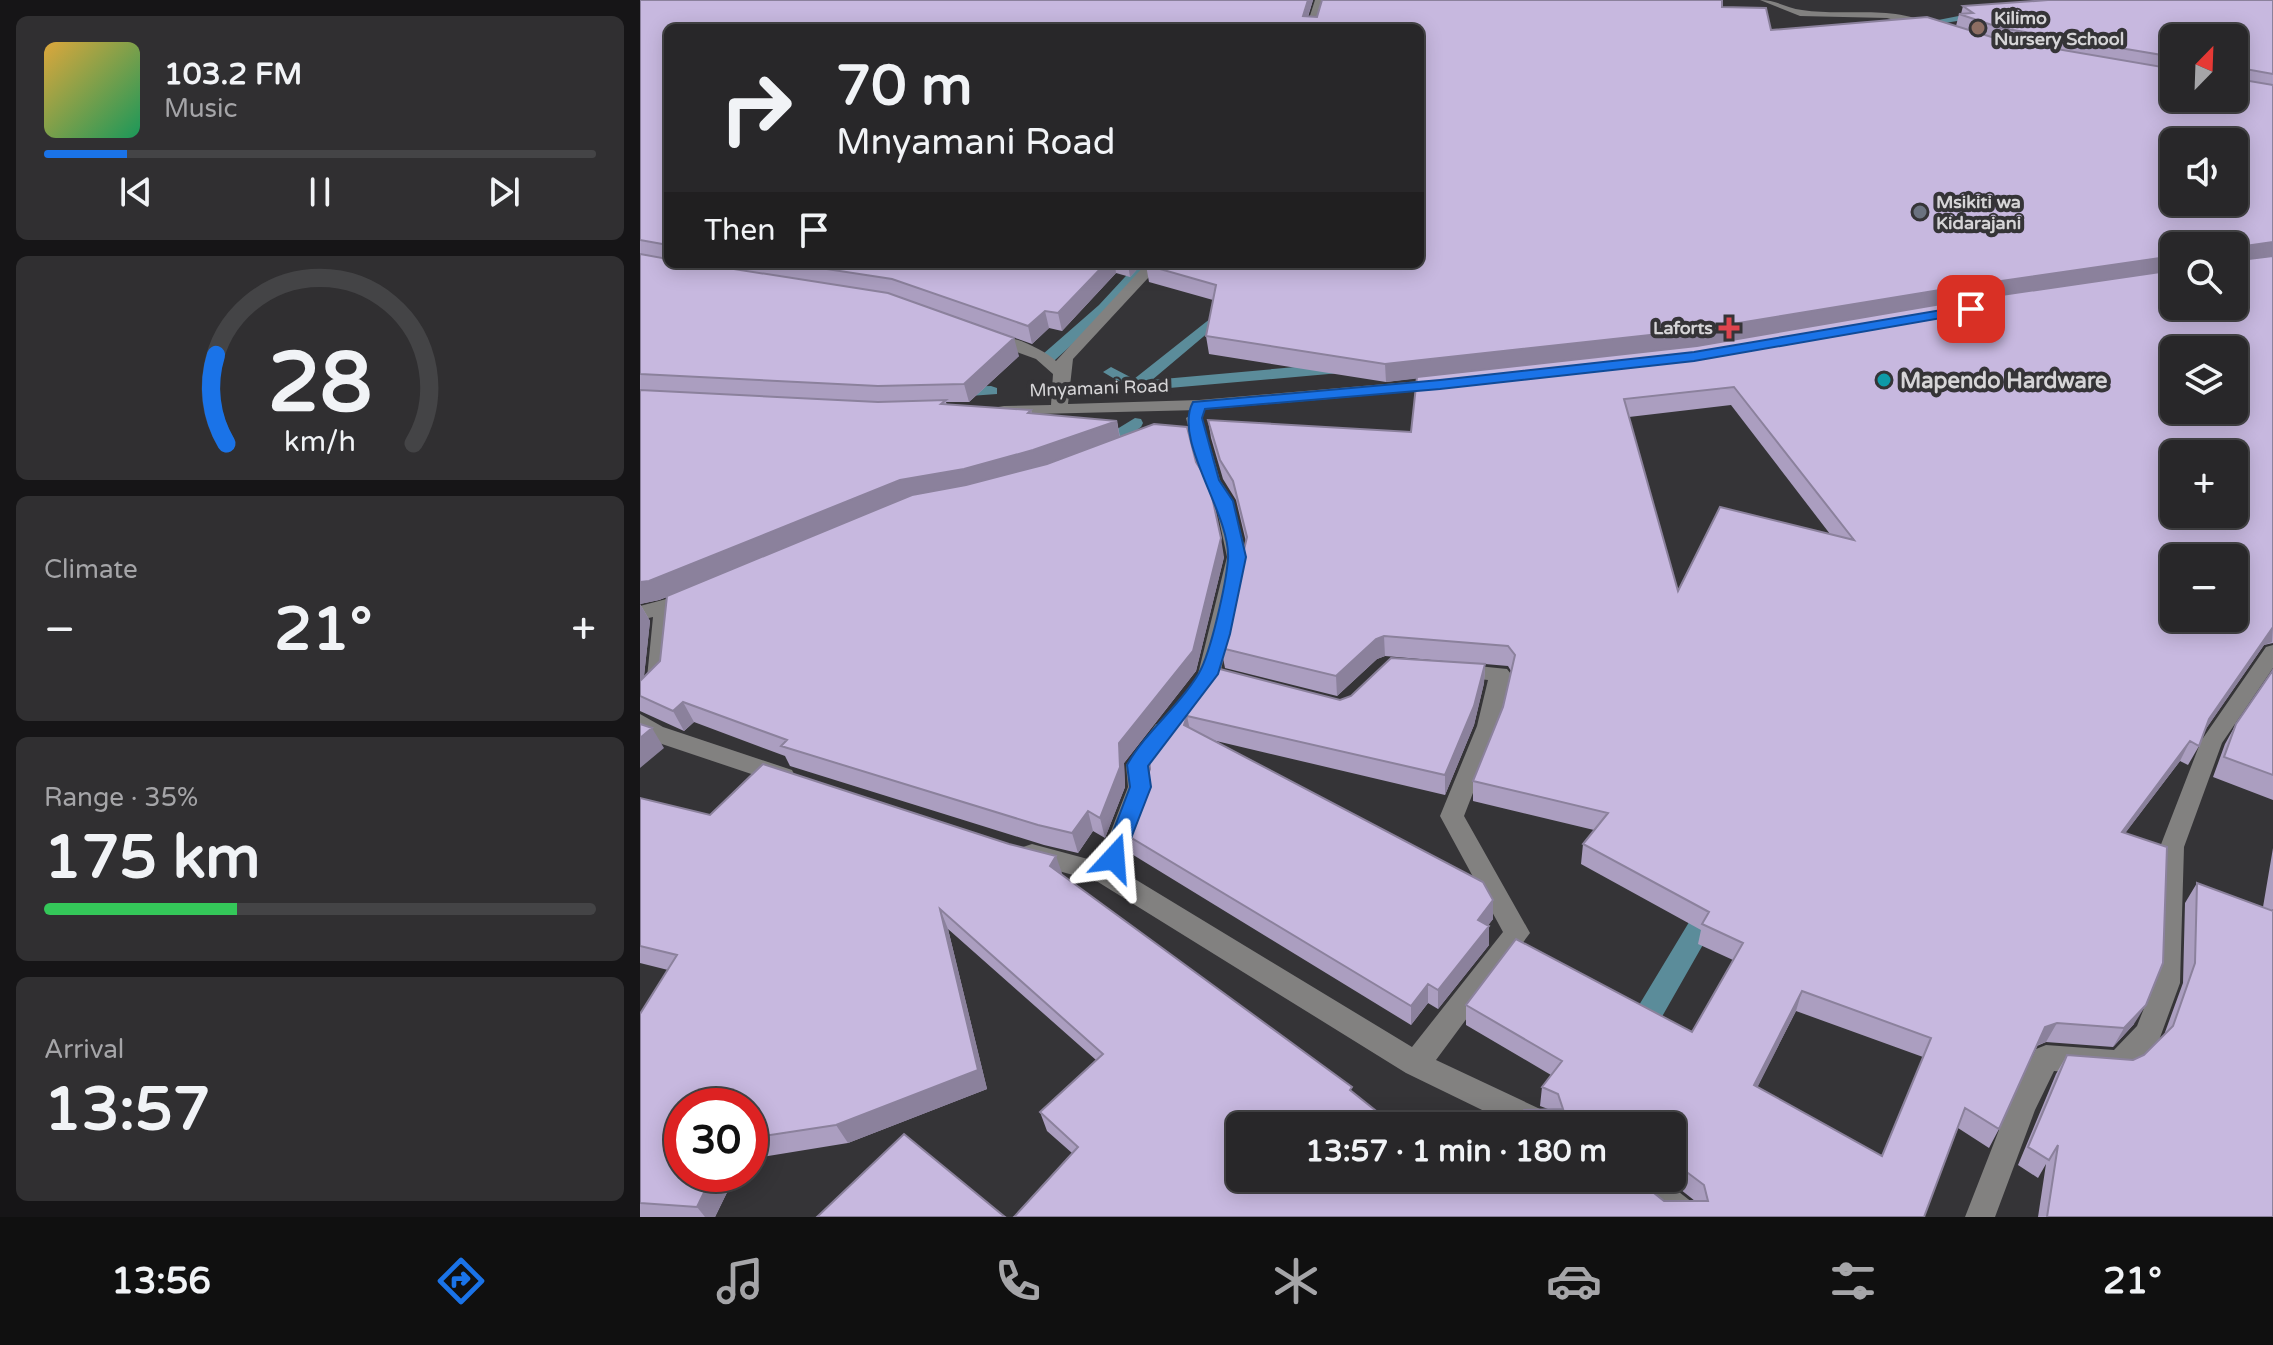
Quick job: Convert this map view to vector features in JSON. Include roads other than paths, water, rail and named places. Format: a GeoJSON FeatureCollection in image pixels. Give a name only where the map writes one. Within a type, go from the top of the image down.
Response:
{"type":"FeatureCollection","features":[{"type":"Feature","properties":{"kind":"street"},"geometry":{"type":"LineString","coordinates":[[1312,24],[1320,0]]}},
{"type":"Feature","properties":{"kind":"street"},"geometry":{"type":"LineString","coordinates":[[1765,0],[1800,13],[1877,14],[1909,19],[1944,33]]}},
{"type":"Feature","properties":{"kind":"street"},"geometry":{"type":"LineString","coordinates":[[1856,0],[1877,14]]}},
{"type":"Feature","properties":{"kind":"street"},"geometry":{"type":"LineString","coordinates":[[1059,410],[1065,358],[1150,268]]}},
{"type":"Feature","properties":{"kind":"street"},"geometry":{"type":"LineString","coordinates":[[984,335],[1042,356],[1061,373]]}},
{"type":"Feature","properties":{"kind":"street","name":"Mnyamani Road"},"geometry":{"type":"LineString","coordinates":[[979,411],[1059,410],[1192,416],[1456,383]]}},
{"type":"Feature","properties":{"kind":"street"},"geometry":{"type":"LineString","coordinates":[[1105,874],[1140,787],[1137,765],[1209,674],[1237,557],[1224,501],[1211,480],[1192,416]]}},
{"type":"Feature","properties":{"kind":"street"},"geometry":{"type":"LineString","coordinates":[[640,613],[664,609],[708,592]]}},
{"type":"Feature","properties":{"kind":"street"},"geometry":{"type":"LineString","coordinates":[[640,695],[657,681],[664,609]]}},
{"type":"Feature","properties":{"kind":"street"},"geometry":{"type":"LineString","coordinates":[[1980,1217],[2022,1107],[2046,1058],[2120,1063],[2148,1034],[2167,983],[2172,847],[2212,741],[2273,652]]}},
{"type":"Feature","properties":{"kind":"street"},"geometry":{"type":"LineString","coordinates":[[1416,1064],[1517,933],[1452,816],[1488,726],[1500,674],[1443,670]]}},
{"type":"Feature","properties":{"kind":"street"},"geometry":{"type":"LineString","coordinates":[[1209,674],[1253,686]]}},
{"type":"Feature","properties":{"kind":"street"},"geometry":{"type":"LineString","coordinates":[[640,722],[655,733],[803,782]]}},
{"type":"Feature","properties":{"kind":"street"},"geometry":{"type":"LineString","coordinates":[[1003,846],[1105,874],[1416,1064],[1516,1112]]}},
{"type":"Feature","properties":{"kind":"street"},"geometry":{"type":"LineString","coordinates":[[1655,1192],[1686,1217]]}},
{"type":"Feature","properties":{"kind":"waterway"},"geometry":{"type":"LineString","coordinates":[[1933,22],[1984,14]]}},
{"type":"Feature","properties":{"kind":"waterway"},"geometry":{"type":"LineString","coordinates":[[1049,357],[1104,308],[1141,268]]}},
{"type":"Feature","properties":{"kind":"waterway"},"geometry":{"type":"LineString","coordinates":[[1135,386],[1230,307]]}},
{"type":"Feature","properties":{"kind":"waterway"},"geometry":{"type":"LineString","coordinates":[[1135,386],[1340,368]]}},
{"type":"Feature","properties":{"kind":"waterway"},"geometry":{"type":"LineString","coordinates":[[1111,372],[1135,386]]}},
{"type":"Feature","properties":{"kind":"waterway"},"geometry":{"type":"LineString","coordinates":[[956,392],[991,391]]}},
{"type":"Feature","properties":{"kind":"waterway"},"geometry":{"type":"LineString","coordinates":[[1097,449],[1135,423]]}},
{"type":"Feature","properties":{"kind":"waterway"},"geometry":{"type":"LineString","coordinates":[[1637,1034],[1712,906]]}},
{"type":"Feature","properties":{"kind":"place","name":"Kilimo Nursery School"},"geometry":{"type":"Point","coordinates":[1978,28]}},
{"type":"Feature","properties":{"kind":"place","name":"Msikiti wa Kidarajani"},"geometry":{"type":"Point","coordinates":[1920,212]}},
{"type":"Feature","properties":{"kind":"place","name":"Laforts"},"geometry":{"type":"Point","coordinates":[1729,328]}},
{"type":"Feature","properties":{"kind":"place","name":"Mapendo Hardware"},"geometry":{"type":"Point","coordinates":[1884,380]}}]}
